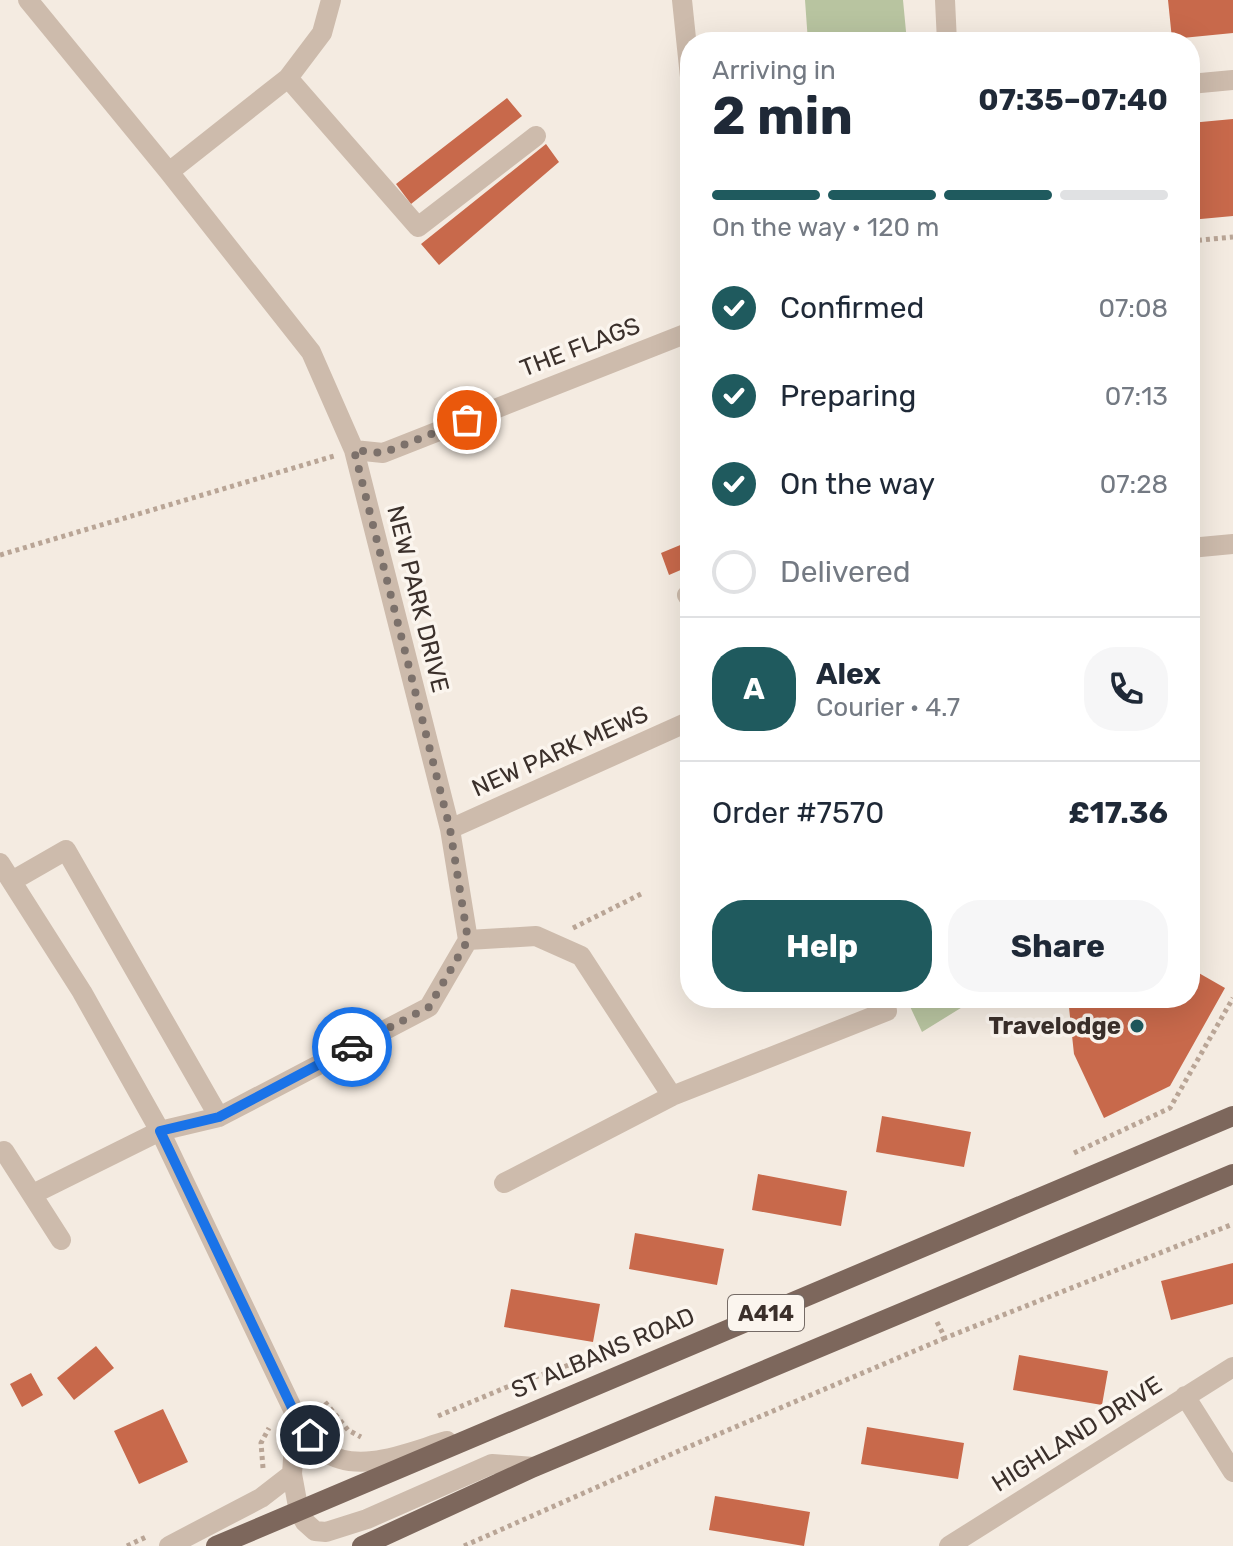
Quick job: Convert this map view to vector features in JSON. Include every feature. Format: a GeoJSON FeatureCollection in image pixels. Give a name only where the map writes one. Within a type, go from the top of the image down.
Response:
{"type":"FeatureCollection","features":[{"type":"Feature","properties":{"kind":"main road","name":"ST ALBANS ROAD"},"geometry":{"type":"LineString","coordinates":[[216,1546],[1233,1116]]}},
{"type":"Feature","properties":{"kind":"main road","name":"A414"},"geometry":{"type":"LineString","coordinates":[[362,1546],[534,1467],[1233,1174]]}},
{"type":"Feature","properties":{"kind":"main road"},"geometry":{"type":"LineString","coordinates":[[1191,1193],[1233,1181]]}},
{"type":"Feature","properties":{"kind":"street","name":"NEW PARK DRIVE"},"geometry":{"type":"LineString","coordinates":[[28,0],[311,352],[354,450],[450,829],[468,940]]}},
{"type":"Feature","properties":{"kind":"street"},"geometry":{"type":"LineString","coordinates":[[169,172],[288,78],[322,33],[331,0]]}},
{"type":"Feature","properties":{"kind":"street"},"geometry":{"type":"LineString","coordinates":[[682,0],[685,32]]}},
{"type":"Feature","properties":{"kind":"street"},"geometry":{"type":"LineString","coordinates":[[945,0],[947,32]]}},
{"type":"Feature","properties":{"kind":"street"},"geometry":{"type":"LineString","coordinates":[[288,78],[418,227],[536,136]]}},
{"type":"Feature","properties":{"kind":"street"},"geometry":{"type":"LineString","coordinates":[[1200,83],[1233,80]]}},
{"type":"Feature","properties":{"kind":"street","name":"THE FLAGS"},"geometry":{"type":"LineString","coordinates":[[354,450],[383,453],[680,336]]}},
{"type":"Feature","properties":{"kind":"street"},"geometry":{"type":"LineString","coordinates":[[1200,547],[1233,544]]}},
{"type":"Feature","properties":{"kind":"street","name":"NEW PARK MEWS"},"geometry":{"type":"LineString","coordinates":[[450,829],[680,726]]}},
{"type":"Feature","properties":{"kind":"street"},"geometry":{"type":"LineString","coordinates":[[12,881],[66,850],[219,1117]]}},
{"type":"Feature","properties":{"kind":"street"},"geometry":{"type":"LineString","coordinates":[[0,863],[82,992],[160,1131],[296,1416],[310,1435],[324,1451],[342,1460],[364,1463],[493,1428]]}},
{"type":"Feature","properties":{"kind":"street"},"geometry":{"type":"LineString","coordinates":[[33,1194],[160,1131],[219,1117],[429,1007],[468,940],[536,936],[581,956],[672,1096]]}},
{"type":"Feature","properties":{"kind":"street"},"geometry":{"type":"LineString","coordinates":[[504,1183],[672,1096],[887,1011]]}},
{"type":"Feature","properties":{"kind":"street"},"geometry":{"type":"LineString","coordinates":[[4,1151],[61,1240]]}},
{"type":"Feature","properties":{"kind":"street","name":"HIGHLAND DRIVE"},"geometry":{"type":"LineString","coordinates":[[949,1546],[1233,1367]]}},
{"type":"Feature","properties":{"kind":"street"},"geometry":{"type":"LineString","coordinates":[[1185,1396],[1233,1472]]}},
{"type":"Feature","properties":{"kind":"street"},"geometry":{"type":"LineString","coordinates":[[296,1416],[292,1474],[299,1512],[315,1531],[326,1532],[367,1519],[492,1464],[534,1467]]}},
{"type":"Feature","properties":{"kind":"street"},"geometry":{"type":"LineString","coordinates":[[169,1546],[261,1498],[292,1474]]}},
{"type":"Feature","properties":{"kind":"path"},"geometry":{"type":"LineString","coordinates":[[1200,240],[1233,237]]}},
{"type":"Feature","properties":{"kind":"path"},"geometry":{"type":"LineString","coordinates":[[0,555],[354,450]]}},
{"type":"Feature","properties":{"kind":"path"},"geometry":{"type":"LineString","coordinates":[[547,941],[641,894]]}},
{"type":"Feature","properties":{"kind":"path"},"geometry":{"type":"LineString","coordinates":[[1069,1155],[1170,1108],[1233,998]]}},
{"type":"Feature","properties":{"kind":"path"},"geometry":{"type":"LineString","coordinates":[[464,1546],[945,1338]]}},
{"type":"Feature","properties":{"kind":"path"},"geometry":{"type":"LineString","coordinates":[[435,1417],[507,1387],[602,1354]]}},
{"type":"Feature","properties":{"kind":"path"},"geometry":{"type":"LineString","coordinates":[[325,1402],[348,1430],[372,1438]]}},
{"type":"Feature","properties":{"kind":"green space"},"geometry":{"type":"Polygon","coordinates":[[[805,0],[903,0],[906,32],[807,32],[805,0]]]}},
{"type":"Feature","properties":{"kind":"green space"},"geometry":{"type":"Polygon","coordinates":[[[911,1008],[961,1008],[922,1032],[911,1008]]]}},
{"type":"Feature","properties":{"kind":"building"},"geometry":{"type":"Polygon","coordinates":[[[1168,0],[1233,0],[1233,33],[1200,36],[1200,32],[1171,32],[1168,0]]]}},
{"type":"Feature","properties":{"kind":"building"},"geometry":{"type":"Polygon","coordinates":[[[507,98],[522,116],[411,204],[396,184],[507,98]]]}},
{"type":"Feature","properties":{"kind":"building"},"geometry":{"type":"Polygon","coordinates":[[[1233,119],[1233,216],[1200,219],[1200,122],[1233,119]]]}},
{"type":"Feature","properties":{"kind":"building"},"geometry":{"type":"Polygon","coordinates":[[[546,144],[559,162],[439,265],[421,244],[546,144]]]}},
{"type":"Feature","properties":{"kind":"building"},"geometry":{"type":"Polygon","coordinates":[[[680,545],[680,570],[669,575],[661,553],[680,545]]]}},
{"type":"Feature","properties":{"kind":"building","name":"Travelodge"},"geometry":{"type":"Polygon","coordinates":[[[1200,974],[1225,988],[1170,1086],[1104,1118],[1074,1054],[1069,1008],[1200,1008],[1200,974]]]}},
{"type":"Feature","properties":{"kind":"building"},"geometry":{"type":"Polygon","coordinates":[[[882,1116],[971,1132],[964,1167],[876,1152],[882,1116]]]}},
{"type":"Feature","properties":{"kind":"building"},"geometry":{"type":"Polygon","coordinates":[[[758,1174],[847,1191],[841,1226],[752,1210],[758,1174]]]}},
{"type":"Feature","properties":{"kind":"building"},"geometry":{"type":"Polygon","coordinates":[[[635,1233],[724,1249],[717,1285],[629,1269],[635,1233]]]}},
{"type":"Feature","properties":{"kind":"building"},"geometry":{"type":"Polygon","coordinates":[[[1233,1263],[1233,1304],[1171,1320],[1161,1281],[1233,1263]]]}},
{"type":"Feature","properties":{"kind":"building"},"geometry":{"type":"Polygon","coordinates":[[[511,1289],[600,1304],[593,1342],[504,1327],[511,1289]]]}},
{"type":"Feature","properties":{"kind":"building"},"geometry":{"type":"Polygon","coordinates":[[[96,1346],[114,1368],[74,1400],[57,1378],[96,1346]]]}},
{"type":"Feature","properties":{"kind":"building"},"geometry":{"type":"Polygon","coordinates":[[[1019,1355],[1108,1371],[1102,1405],[1013,1390],[1019,1355]]]}},
{"type":"Feature","properties":{"kind":"building"},"geometry":{"type":"Polygon","coordinates":[[[31,1373],[43,1395],[22,1407],[10,1384],[31,1373]]]}},
{"type":"Feature","properties":{"kind":"building"},"geometry":{"type":"Polygon","coordinates":[[[163,1409],[188,1462],[139,1484],[114,1431],[163,1409]]]}},
{"type":"Feature","properties":{"kind":"building"},"geometry":{"type":"Polygon","coordinates":[[[867,1427],[964,1443],[958,1479],[861,1464],[867,1427]]]}},
{"type":"Feature","properties":{"kind":"building"},"geometry":{"type":"Polygon","coordinates":[[[715,1496],[810,1512],[804,1546],[709,1530],[715,1496]]]}},
{"type":"Feature","properties":{"kind":"way so far"},"geometry":{"type":"LineString","coordinates":[[352,1047],[429,1007],[468,940],[450,829],[354,450],[383,453],[467,420]]}},
{"type":"Feature","properties":{"kind":"place","name":"Travelodge"},"geometry":{"type":"Point","coordinates":[1137,1026]}},
{"type":"Feature","properties":{"kind":"route"},"geometry":{"type":"LineString","coordinates":[[310,1435],[296,1416],[160,1131],[219,1117],[352,1047]]}}]}
